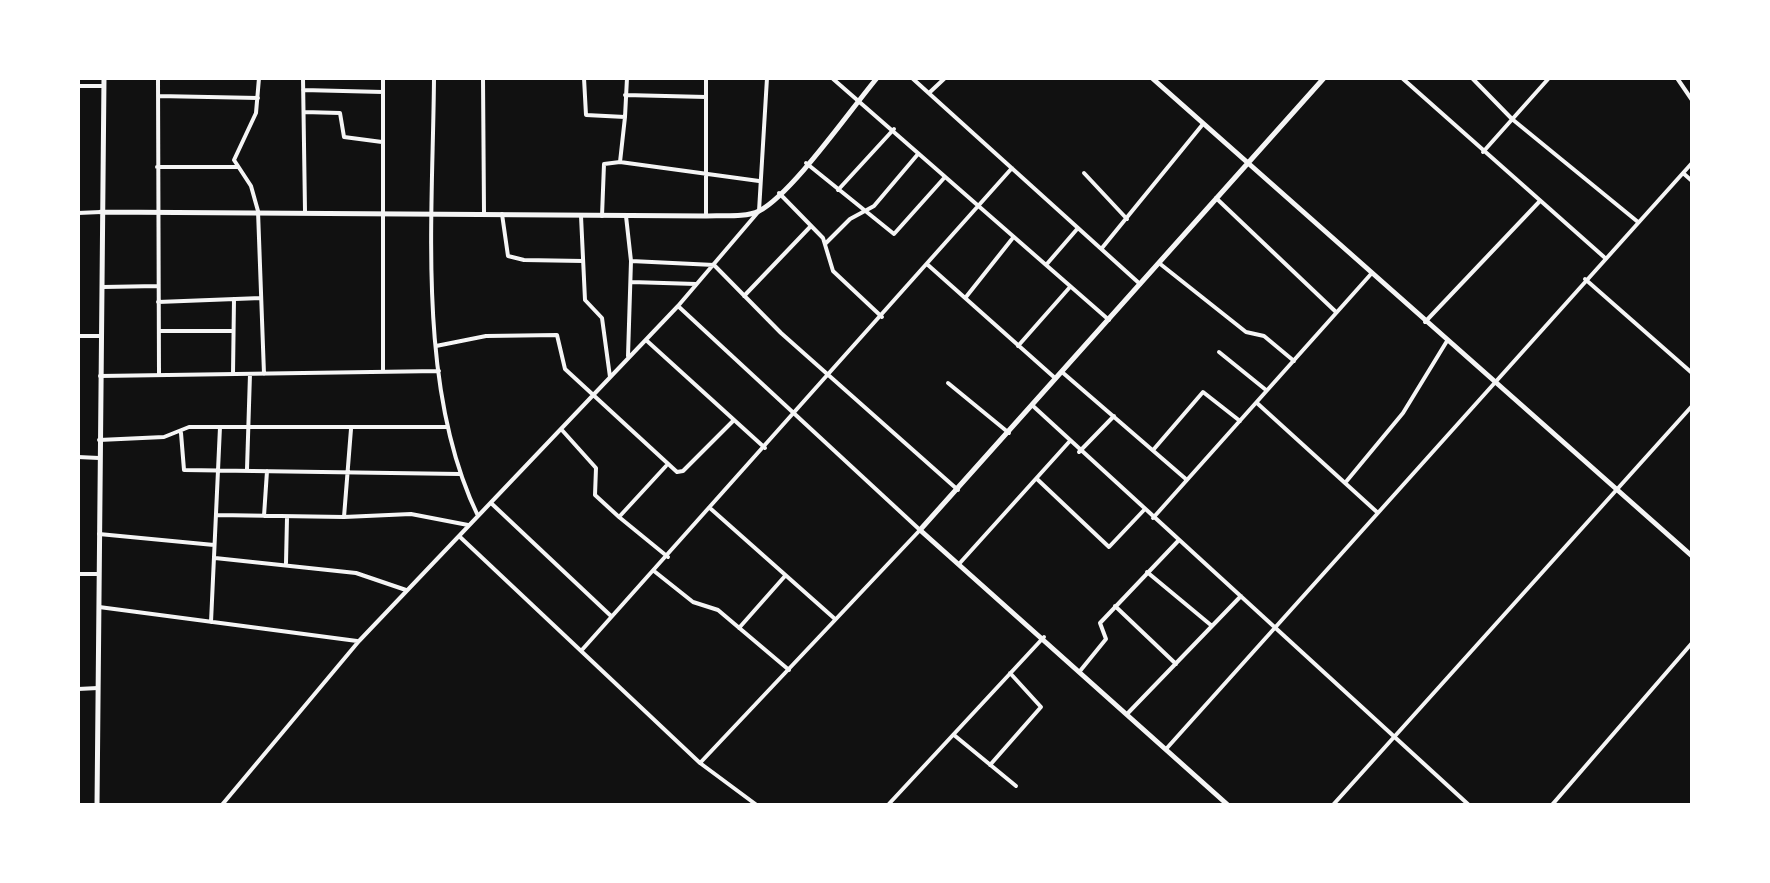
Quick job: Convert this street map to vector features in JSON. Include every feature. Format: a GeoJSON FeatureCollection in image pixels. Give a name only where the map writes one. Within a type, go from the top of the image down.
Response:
{"type":"FeatureCollection","features":[{"type":"Feature","properties":{"kind":"street"},"geometry":{"type":"LineString","coordinates":[[97,806],[104,78]]}},
{"type":"Feature","properties":{"kind":"street"},"geometry":{"type":"LineString","coordinates":[[158,78],[159,375]]}},
{"type":"Feature","properties":{"kind":"street"},"geometry":{"type":"LineString","coordinates":[[259,78],[248,135],[236,152],[237,168],[250,186],[258,211],[264,374]]}},
{"type":"Feature","properties":{"kind":"street"},"geometry":{"type":"LineString","coordinates":[[303,78],[305,212]]}},
{"type":"Feature","properties":{"kind":"street"},"geometry":{"type":"LineString","coordinates":[[383,78],[384,372]]}},
{"type":"Feature","properties":{"kind":"street"},"geometry":{"type":"LineString","coordinates":[[434,78],[436,346],[447,427],[460,474],[478,516]]}},
{"type":"Feature","properties":{"kind":"street"},"geometry":{"type":"LineString","coordinates":[[482,78],[484,214]]}},
{"type":"Feature","properties":{"kind":"street"},"geometry":{"type":"LineString","coordinates":[[584,78],[582,112],[586,116],[625,117]]}},
{"type":"Feature","properties":{"kind":"street"},"geometry":{"type":"LineString","coordinates":[[620,162],[626,78]]}},
{"type":"Feature","properties":{"kind":"street"},"geometry":{"type":"LineString","coordinates":[[706,78],[706,216]]}},
{"type":"Feature","properties":{"kind":"street"},"geometry":{"type":"LineString","coordinates":[[759,211],[766,78]]}},
{"type":"Feature","properties":{"kind":"street"},"geometry":{"type":"LineString","coordinates":[[832,78],[860,98],[980,205],[1012,239],[1108,320]]}},
{"type":"Feature","properties":{"kind":"street"},"geometry":{"type":"LineString","coordinates":[[221,806],[359,641],[678,306],[878,78]]}},
{"type":"Feature","properties":{"kind":"street"},"geometry":{"type":"LineString","coordinates":[[912,78],[1140,284]]}},
{"type":"Feature","properties":{"kind":"street"},"geometry":{"type":"LineString","coordinates":[[929,94],[945,78]]}},
{"type":"Feature","properties":{"kind":"street"},"geometry":{"type":"LineString","coordinates":[[1085,78],[1094,78]]}},
{"type":"Feature","properties":{"kind":"street"},"geometry":{"type":"LineString","coordinates":[[1152,78],[1692,556]]}},
{"type":"Feature","properties":{"kind":"street"},"geometry":{"type":"LineString","coordinates":[[700,763],[958,490],[1324,78]]}},
{"type":"Feature","properties":{"kind":"street"},"geometry":{"type":"LineString","coordinates":[[1402,78],[1604,257]]}},
{"type":"Feature","properties":{"kind":"street"},"geometry":{"type":"LineString","coordinates":[[1472,78],[1512,119],[1638,222]]}},
{"type":"Feature","properties":{"kind":"street"},"geometry":{"type":"LineString","coordinates":[[1483,152],[1549,78]]}},
{"type":"Feature","properties":{"kind":"street"},"geometry":{"type":"LineString","coordinates":[[1677,78],[1692,100]]}},
{"type":"Feature","properties":{"kind":"street"},"geometry":{"type":"LineString","coordinates":[[78,86],[104,86]]}},
{"type":"Feature","properties":{"kind":"street"},"geometry":{"type":"LineString","coordinates":[[303,90],[383,92]]}},
{"type":"Feature","properties":{"kind":"street"},"geometry":{"type":"LineString","coordinates":[[158,96],[258,98]]}},
{"type":"Feature","properties":{"kind":"street"},"geometry":{"type":"LineString","coordinates":[[626,96],[706,98]]}},
{"type":"Feature","properties":{"kind":"street"},"geometry":{"type":"LineString","coordinates":[[304,112],[340,113],[344,137],[383,142]]}},
{"type":"Feature","properties":{"kind":"street"},"geometry":{"type":"LineString","coordinates":[[1101,249],[1203,124]]}},
{"type":"Feature","properties":{"kind":"street"},"geometry":{"type":"LineString","coordinates":[[838,190],[894,129]]}},
{"type":"Feature","properties":{"kind":"street"},"geometry":{"type":"LineString","coordinates":[[826,243],[850,219],[864,213],[920,152]]}},
{"type":"Feature","properties":{"kind":"street"},"geometry":{"type":"LineString","coordinates":[[602,216],[604,164],[620,162],[761,182]]}},
{"type":"Feature","properties":{"kind":"street"},"geometry":{"type":"LineString","coordinates":[[806,163],[894,234],[946,176]]}},
{"type":"Feature","properties":{"kind":"street"},"geometry":{"type":"LineString","coordinates":[[1167,748],[1692,163]]}},
{"type":"Feature","properties":{"kind":"street"},"geometry":{"type":"LineString","coordinates":[[157,167],[237,168]]}},
{"type":"Feature","properties":{"kind":"street"},"geometry":{"type":"LineString","coordinates":[[582,651],[1012,168]]}},
{"type":"Feature","properties":{"kind":"street"},"geometry":{"type":"LineString","coordinates":[[1084,172],[1127,219]]}},
{"type":"Feature","properties":{"kind":"street"},"geometry":{"type":"LineString","coordinates":[[1683,173],[1692,181]]}},
{"type":"Feature","properties":{"kind":"street"},"geometry":{"type":"LineString","coordinates":[[780,193],[826,243],[833,270],[882,317]]}},
{"type":"Feature","properties":{"kind":"street"},"geometry":{"type":"LineString","coordinates":[[1216,198],[1337,313]]}},
{"type":"Feature","properties":{"kind":"street"},"geometry":{"type":"LineString","coordinates":[[1425,322],[1539,201]]}},
{"type":"Feature","properties":{"kind":"street"},"geometry":{"type":"LineString","coordinates":[[78,213],[158,210],[706,216],[759,211]]}},
{"type":"Feature","properties":{"kind":"street"},"geometry":{"type":"LineString","coordinates":[[502,214],[508,256],[583,261]]}},
{"type":"Feature","properties":{"kind":"street"},"geometry":{"type":"LineString","coordinates":[[581,216],[585,300],[602,318],[610,377]]}},
{"type":"Feature","properties":{"kind":"street"},"geometry":{"type":"LineString","coordinates":[[626,216],[631,261],[628,359]]}},
{"type":"Feature","properties":{"kind":"street"},"geometry":{"type":"LineString","coordinates":[[744,296],[812,226]]}},
{"type":"Feature","properties":{"kind":"street"},"geometry":{"type":"LineString","coordinates":[[1046,265],[1078,228]]}},
{"type":"Feature","properties":{"kind":"street"},"geometry":{"type":"LineString","coordinates":[[966,296],[1012,239]]}},
{"type":"Feature","properties":{"kind":"street"},"geometry":{"type":"LineString","coordinates":[[631,261],[714,266],[829,376],[958,490]]}},
{"type":"Feature","properties":{"kind":"street"},"geometry":{"type":"LineString","coordinates":[[928,264],[1056,379]]}},
{"type":"Feature","properties":{"kind":"street"},"geometry":{"type":"LineString","coordinates":[[1159,264],[1246,332],[1264,336],[1294,361]]}},
{"type":"Feature","properties":{"kind":"street"},"geometry":{"type":"LineString","coordinates":[[1153,518],[1371,274]]}},
{"type":"Feature","properties":{"kind":"street"},"geometry":{"type":"LineString","coordinates":[[1585,279],[1692,372]]}},
{"type":"Feature","properties":{"kind":"street"},"geometry":{"type":"LineString","coordinates":[[630,282],[698,284]]}},
{"type":"Feature","properties":{"kind":"street"},"geometry":{"type":"LineString","coordinates":[[101,287],[158,286]]}},
{"type":"Feature","properties":{"kind":"street"},"geometry":{"type":"LineString","coordinates":[[1018,346],[1070,287]]}},
{"type":"Feature","properties":{"kind":"street"},"geometry":{"type":"LineString","coordinates":[[158,302],[261,298]]}},
{"type":"Feature","properties":{"kind":"street"},"geometry":{"type":"LineString","coordinates":[[233,374],[234,299]]}},
{"type":"Feature","properties":{"kind":"street"},"geometry":{"type":"LineString","coordinates":[[678,306],[920,530],[1230,806]]}},
{"type":"Feature","properties":{"kind":"street"},"geometry":{"type":"LineString","coordinates":[[158,331],[233,331]]}},
{"type":"Feature","properties":{"kind":"street"},"geometry":{"type":"LineString","coordinates":[[436,346],[486,336],[554,334],[559,338],[565,368],[666,466],[683,471],[734,420]]}},
{"type":"Feature","properties":{"kind":"street"},"geometry":{"type":"LineString","coordinates":[[78,336],[100,336]]}},
{"type":"Feature","properties":{"kind":"street"},"geometry":{"type":"LineString","coordinates":[[646,340],[766,448]]}},
{"type":"Feature","properties":{"kind":"street"},"geometry":{"type":"LineString","coordinates":[[1345,483],[1403,413],[1448,342]]}},
{"type":"Feature","properties":{"kind":"street"},"geometry":{"type":"LineString","coordinates":[[1219,352],[1267,391]]}},
{"type":"Feature","properties":{"kind":"street"},"geometry":{"type":"LineString","coordinates":[[100,376],[439,371]]}},
{"type":"Feature","properties":{"kind":"street"},"geometry":{"type":"LineString","coordinates":[[1062,372],[1187,480]]}},
{"type":"Feature","properties":{"kind":"street"},"geometry":{"type":"LineString","coordinates":[[247,470],[250,374]]}},
{"type":"Feature","properties":{"kind":"street"},"geometry":{"type":"LineString","coordinates":[[948,383],[1009,432]]}},
{"type":"Feature","properties":{"kind":"street"},"geometry":{"type":"LineString","coordinates":[[1154,449],[1203,392],[1240,421]]}},
{"type":"Feature","properties":{"kind":"street"},"geometry":{"type":"LineString","coordinates":[[1256,403],[1378,513]]}},
{"type":"Feature","properties":{"kind":"street"},"geometry":{"type":"LineString","coordinates":[[1032,406],[1470,806]]}},
{"type":"Feature","properties":{"kind":"street"},"geometry":{"type":"LineString","coordinates":[[1332,806],[1692,406]]}},
{"type":"Feature","properties":{"kind":"street"},"geometry":{"type":"LineString","coordinates":[[1079,452],[1114,416]]}},
{"type":"Feature","properties":{"kind":"street"},"geometry":{"type":"LineString","coordinates":[[99,440],[181,433],[190,427],[447,427]]}},
{"type":"Feature","properties":{"kind":"street"},"geometry":{"type":"LineString","coordinates":[[211,622],[220,427]]}},
{"type":"Feature","properties":{"kind":"street"},"geometry":{"type":"LineString","coordinates":[[344,517],[351,428]]}},
{"type":"Feature","properties":{"kind":"street"},"geometry":{"type":"LineString","coordinates":[[561,429],[596,468],[595,495],[668,556]]}},
{"type":"Feature","properties":{"kind":"street"},"geometry":{"type":"LineString","coordinates":[[181,433],[184,470],[460,474]]}},
{"type":"Feature","properties":{"kind":"street"},"geometry":{"type":"LineString","coordinates":[[959,564],[1069,442]]}},
{"type":"Feature","properties":{"kind":"street"},"geometry":{"type":"LineString","coordinates":[[78,457],[99,458]]}},
{"type":"Feature","properties":{"kind":"street"},"geometry":{"type":"LineString","coordinates":[[619,517],[666,466]]}},
{"type":"Feature","properties":{"kind":"street"},"geometry":{"type":"LineString","coordinates":[[264,518],[266,471]]}},
{"type":"Feature","properties":{"kind":"street"},"geometry":{"type":"LineString","coordinates":[[1037,479],[1110,547],[1144,510]]}},
{"type":"Feature","properties":{"kind":"street"},"geometry":{"type":"LineString","coordinates":[[490,503],[612,618]]}},
{"type":"Feature","properties":{"kind":"street"},"geometry":{"type":"LineString","coordinates":[[711,509],[836,620]]}},
{"type":"Feature","properties":{"kind":"street"},"geometry":{"type":"LineString","coordinates":[[218,515],[287,518],[411,514],[469,526]]}},
{"type":"Feature","properties":{"kind":"street"},"geometry":{"type":"LineString","coordinates":[[286,563],[287,518]]}},
{"type":"Feature","properties":{"kind":"street"},"geometry":{"type":"LineString","coordinates":[[99,534],[216,546]]}},
{"type":"Feature","properties":{"kind":"street"},"geometry":{"type":"LineString","coordinates":[[459,536],[700,763],[758,806]]}},
{"type":"Feature","properties":{"kind":"street"},"geometry":{"type":"LineString","coordinates":[[1080,671],[1106,639],[1100,623],[1178,540]]}},
{"type":"Feature","properties":{"kind":"street"},"geometry":{"type":"LineString","coordinates":[[215,558],[356,573],[407,590]]}},
{"type":"Feature","properties":{"kind":"street"},"geometry":{"type":"LineString","coordinates":[[654,572],[693,602],[718,610],[789,670]]}},
{"type":"Feature","properties":{"kind":"street"},"geometry":{"type":"LineString","coordinates":[[1147,572],[1212,626]]}},
{"type":"Feature","properties":{"kind":"street"},"geometry":{"type":"LineString","coordinates":[[78,574],[99,574]]}},
{"type":"Feature","properties":{"kind":"street"},"geometry":{"type":"LineString","coordinates":[[738,628],[785,576]]}},
{"type":"Feature","properties":{"kind":"street"},"geometry":{"type":"LineString","coordinates":[[1128,714],[1241,596]]}},
{"type":"Feature","properties":{"kind":"street"},"geometry":{"type":"LineString","coordinates":[[1115,606],[1176,664]]}},
{"type":"Feature","properties":{"kind":"street"},"geometry":{"type":"LineString","coordinates":[[99,607],[359,641]]}},
{"type":"Feature","properties":{"kind":"street"},"geometry":{"type":"LineString","coordinates":[[888,806],[1044,637]]}},
{"type":"Feature","properties":{"kind":"street"},"geometry":{"type":"LineString","coordinates":[[1550,806],[1692,643]]}},
{"type":"Feature","properties":{"kind":"street"},"geometry":{"type":"LineString","coordinates":[[990,765],[1041,706],[1010,673]]}},
{"type":"Feature","properties":{"kind":"street"},"geometry":{"type":"LineString","coordinates":[[78,689],[98,688]]}},
{"type":"Feature","properties":{"kind":"street"},"geometry":{"type":"LineString","coordinates":[[953,734],[1016,786]]}}]}
